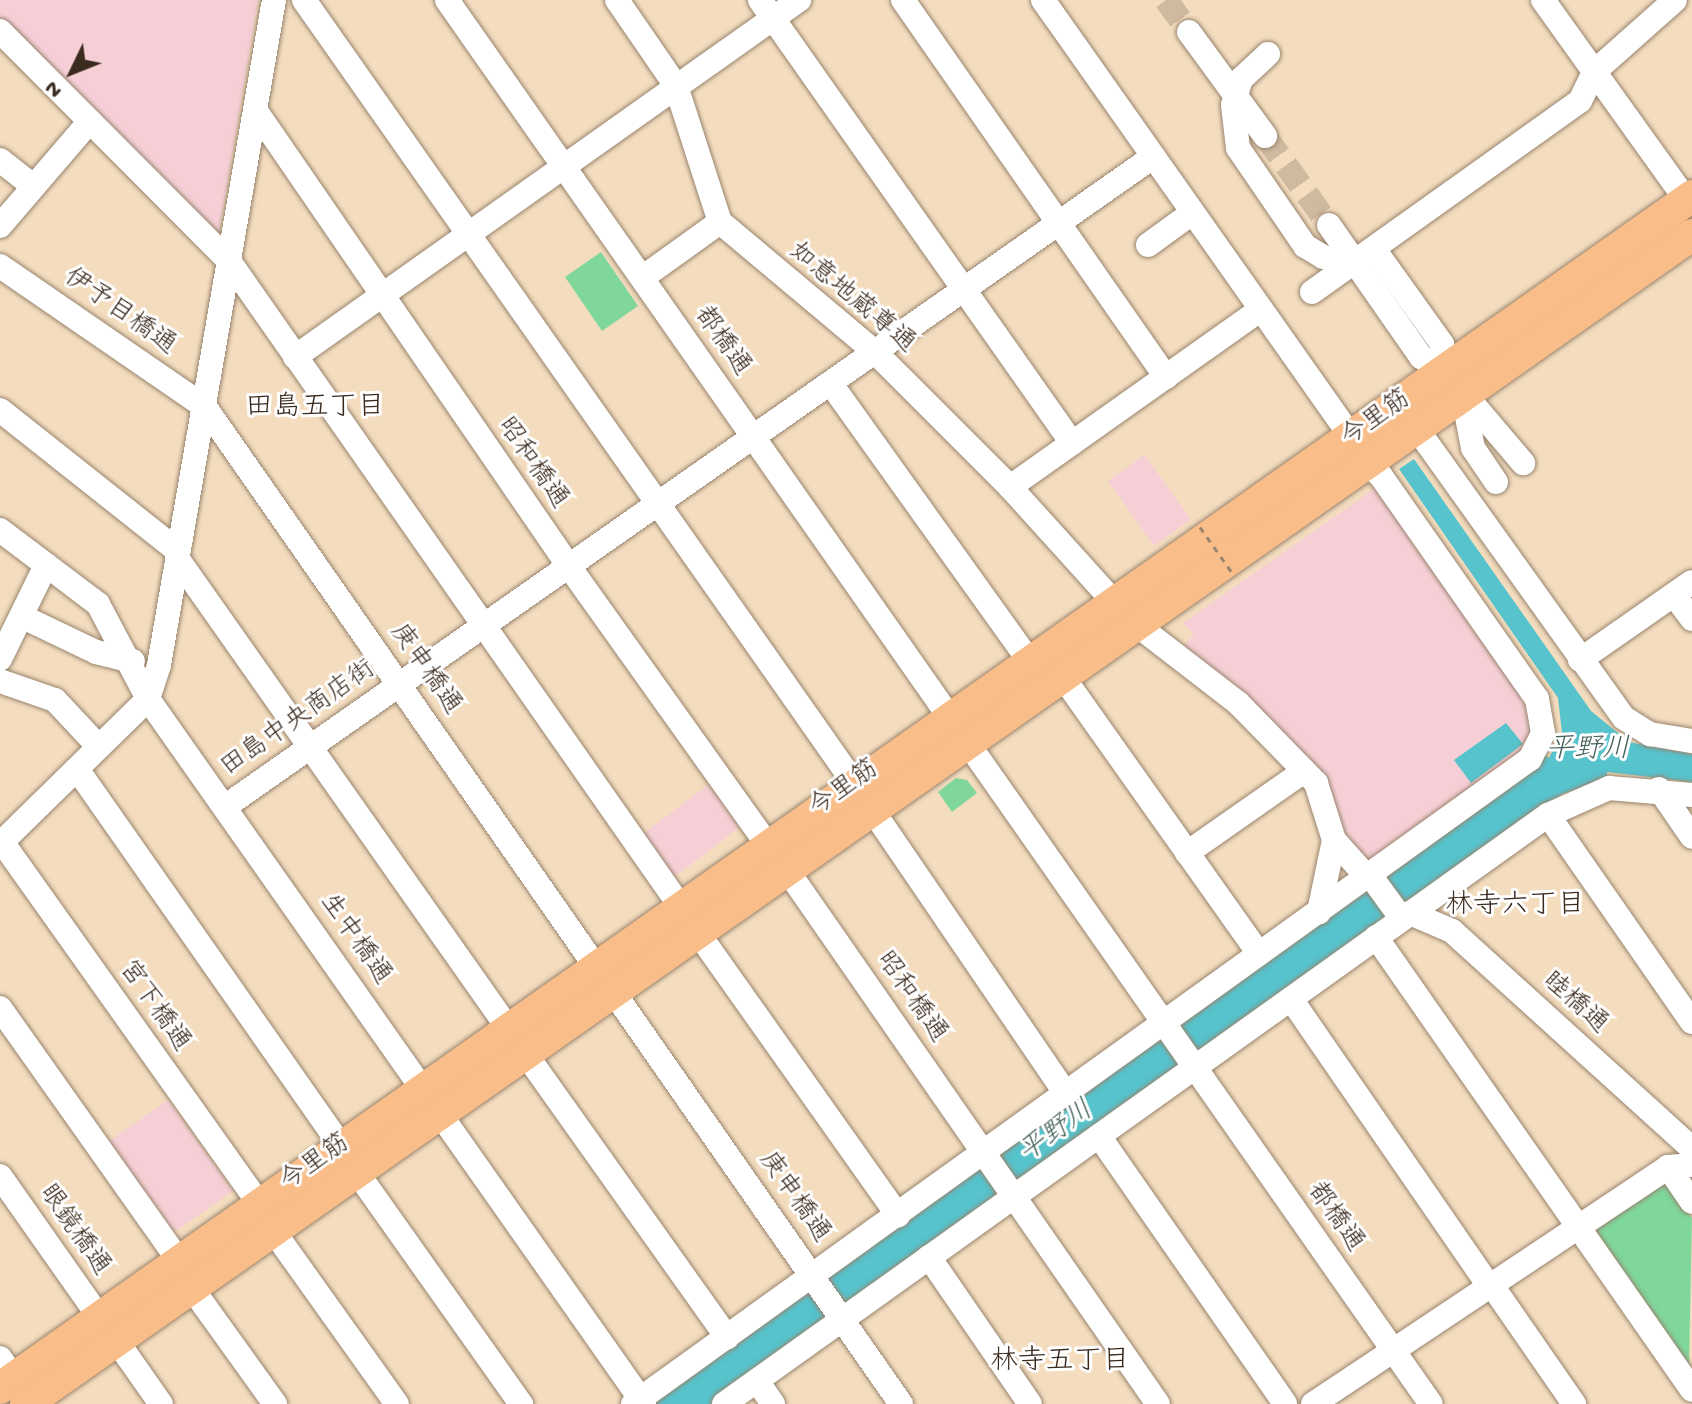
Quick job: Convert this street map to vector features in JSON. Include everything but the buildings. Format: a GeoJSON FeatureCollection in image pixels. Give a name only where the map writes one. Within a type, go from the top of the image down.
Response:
{"type":"FeatureCollection","features":[{"type":"Feature","properties":{"kind":"main road","name":"今里筋"},"geometry":{"type":"LineString","coordinates":[[517,1041],[596,965],[1028,659],[1113,601],[1363,448],[1408,424],[1689,198]]}},
{"type":"Feature","properties":{"kind":"main road","name":"今里筋"},"geometry":{"type":"LineString","coordinates":[[1454,384],[1692,235]]}},
{"type":"Feature","properties":{"kind":"main road","name":"今里筋"},"geometry":{"type":"LineString","coordinates":[[17,1389],[108,1329],[517,1041],[615,992],[970,744],[1137,625],[1363,448]]}},
{"type":"Feature","properties":{"kind":"street"},"geometry":{"type":"LineString","coordinates":[[1,841],[148,699],[205,407],[274,0]]}},
{"type":"Feature","properties":{"kind":"street"},"geometry":{"type":"LineString","coordinates":[[304,0],[854,783]]}},
{"type":"Feature","properties":{"kind":"street","name":"都橋通"},"geometry":{"type":"LineString","coordinates":[[447,0],[970,744]]}},
{"type":"Feature","properties":{"kind":"street"},"geometry":{"type":"LineString","coordinates":[[617,0],[676,86],[720,222],[642,278]]}},
{"type":"Feature","properties":{"kind":"street"},"geometry":{"type":"LineString","coordinates":[[295,357],[676,86],[767,9],[799,0]]}},
{"type":"Feature","properties":{"kind":"street"},"geometry":{"type":"LineString","coordinates":[[903,0],[1166,377]]}},
{"type":"Feature","properties":{"kind":"street"},"geometry":{"type":"LineString","coordinates":[[641,1402],[727,1337],[985,1155],[1065,1092],[1166,1025],[1259,954],[1514,774],[1541,741],[1543,723],[1537,699],[1363,448],[1259,311],[1043,0]]}},
{"type":"Feature","properties":{"kind":"street"},"geometry":{"type":"LineString","coordinates":[[1543,0],[1689,198]]}},
{"type":"Feature","properties":{"kind":"street"},"geometry":{"type":"LineString","coordinates":[[1312,292],[1580,101],[1594,72],[1675,0]]}},
{"type":"Feature","properties":{"kind":"street"},"geometry":{"type":"LineString","coordinates":[[767,9],[1072,443]]}},
{"type":"Feature","properties":{"kind":"street"},"geometry":{"type":"LineString","coordinates":[[0,31],[229,261],[680,906]]}},
{"type":"Feature","properties":{"kind":"street"},"geometry":{"type":"LineString","coordinates":[[1189,32],[1265,136]]}},
{"type":"Feature","properties":{"kind":"street"},"geometry":{"type":"LineString","coordinates":[[1268,54],[1241,79],[1237,94],[1238,148],[1305,246],[1323,257],[1353,263]]}},
{"type":"Feature","properties":{"kind":"street","name":"昭和橋通"},"geometry":{"type":"LineString","coordinates":[[256,111],[381,297],[767,844]]}},
{"type":"Feature","properties":{"kind":"street"},"geometry":{"type":"LineString","coordinates":[[0,226],[90,121]]}},
{"type":"Feature","properties":{"kind":"street","name":"田島中央商店街"},"geometry":{"type":"LineString","coordinates":[[226,806],[1153,157]]}},
{"type":"Feature","properties":{"kind":"street"},"geometry":{"type":"LineString","coordinates":[[0,160],[33,186]]}},
{"type":"Feature","properties":{"kind":"street"},"geometry":{"type":"LineString","coordinates":[[1148,245],[1192,213]]}},
{"type":"Feature","properties":{"kind":"street","name":"如意地蔵尊通"},"geometry":{"type":"LineString","coordinates":[[720,222],[876,353],[1010,487],[1113,601]]}},
{"type":"Feature","properties":{"kind":"street"},"geometry":{"type":"LineString","coordinates":[[1329,225],[1421,357],[1454,384],[1497,427],[1523,463]]}},
{"type":"Feature","properties":{"kind":"street"},"geometry":{"type":"LineString","coordinates":[[1374,249],[1442,344],[1473,448],[1496,482]]}},
{"type":"Feature","properties":{"kind":"street","name":"伊予目橋通"},"geometry":{"type":"LineString","coordinates":[[0,266],[205,407]]}},
{"type":"Feature","properties":{"kind":"street"},"geometry":{"type":"LineString","coordinates":[[1010,487],[1259,311]]}},
{"type":"Feature","properties":{"kind":"street"},"geometry":{"type":"LineString","coordinates":[[831,384],[1028,659]]}},
{"type":"Feature","properties":{"kind":"street","name":"庚申橋通"},"geometry":{"type":"LineString","coordinates":[[205,407],[841,1317]]}},
{"type":"Feature","properties":{"kind":"street"},"geometry":{"type":"LineString","coordinates":[[0,410],[178,555],[727,1337]]}},
{"type":"Feature","properties":{"kind":"street"},"geometry":{"type":"LineString","coordinates":[[1408,424],[1624,718],[1650,734],[1692,741]]}},
{"type":"Feature","properties":{"kind":"street","name":"生中橋通"},"geometry":{"type":"LineString","coordinates":[[0,530],[98,604],[133,661],[148,699],[226,806],[641,1402]]}},
{"type":"Feature","properties":{"kind":"street"},"geometry":{"type":"LineString","coordinates":[[0,659],[46,565]]}},
{"type":"Feature","properties":{"kind":"street"},"geometry":{"type":"LineString","coordinates":[[1580,660],[1683,588],[1692,619]]}},
{"type":"Feature","properties":{"kind":"street"},"geometry":{"type":"LineString","coordinates":[[23,617],[96,652],[133,661]]}},
{"type":"Feature","properties":{"kind":"street"},"geometry":{"type":"LineString","coordinates":[[1137,625],[1238,703],[1320,791],[1334,840],[1319,912]]}},
{"type":"Feature","properties":{"kind":"street"},"geometry":{"type":"LineString","coordinates":[[1063,677],[1259,954]]}},
{"type":"Feature","properties":{"kind":"street"},"geometry":{"type":"LineString","coordinates":[[0,681],[55,700],[99,747]]}},
{"type":"Feature","properties":{"kind":"street"},"geometry":{"type":"LineString","coordinates":[[970,744],[1166,1025]]}},
{"type":"Feature","properties":{"kind":"street"},"geometry":{"type":"LineString","coordinates":[[77,769],[521,1404]]}},
{"type":"Feature","properties":{"kind":"street"},"geometry":{"type":"LineString","coordinates":[[1187,853],[1304,771]]}},
{"type":"Feature","properties":{"kind":"street"},"geometry":{"type":"LineString","coordinates":[[724,1404],[1012,1194],[1099,1136],[1194,1065],[1548,815],[1609,788],[1659,789],[1692,795]]}},
{"type":"Feature","properties":{"kind":"street"},"geometry":{"type":"LineString","coordinates":[[1659,789],[1692,837]]}},
{"type":"Feature","properties":{"kind":"street"},"geometry":{"type":"LineString","coordinates":[[873,811],[1065,1092]]}},
{"type":"Feature","properties":{"kind":"street"},"geometry":{"type":"LineString","coordinates":[[1548,815],[1692,1022]]}},
{"type":"Feature","properties":{"kind":"street"},"geometry":{"type":"LineString","coordinates":[[1334,840],[1404,915]]}},
{"type":"Feature","properties":{"kind":"street","name":"宮下橋通"},"geometry":{"type":"LineString","coordinates":[[1,841],[397,1404]]}},
{"type":"Feature","properties":{"kind":"street","name":"昭和橋通"},"geometry":{"type":"LineString","coordinates":[[787,870],[1012,1194]]}},
{"type":"Feature","properties":{"kind":"street","name":"睦橋通"},"geometry":{"type":"LineString","coordinates":[[1404,915],[1452,931],[1692,1149]]}},
{"type":"Feature","properties":{"kind":"street"},"geometry":{"type":"LineString","coordinates":[[698,933],[898,1215]]}},
{"type":"Feature","properties":{"kind":"street"},"geometry":{"type":"LineString","coordinates":[[1376,937],[1692,1390]]}},
{"type":"Feature","properties":{"kind":"street"},"geometry":{"type":"LineString","coordinates":[[1291,999],[1574,1404]]}},
{"type":"Feature","properties":{"kind":"street"},"geometry":{"type":"LineString","coordinates":[[0,1008],[275,1404]]}},
{"type":"Feature","properties":{"kind":"street","name":"都橋通"},"geometry":{"type":"LineString","coordinates":[[1166,1025],[1431,1404]]}},
{"type":"Feature","properties":{"kind":"street"},"geometry":{"type":"LineString","coordinates":[[1099,1136],[1285,1404]]}},
{"type":"Feature","properties":{"kind":"street"},"geometry":{"type":"LineString","coordinates":[[1313,1404],[1578,1226],[1680,1166],[1692,1202]]}},
{"type":"Feature","properties":{"kind":"street","name":"眼鏡橋通"},"geometry":{"type":"LineString","coordinates":[[0,1176],[161,1404]]}},
{"type":"Feature","properties":{"kind":"street"},"geometry":{"type":"LineString","coordinates":[[1012,1194],[1158,1404]]}},
{"type":"Feature","properties":{"kind":"street"},"geometry":{"type":"LineString","coordinates":[[929,1257],[1030,1404]]}},
{"type":"Feature","properties":{"kind":"street"},"geometry":{"type":"LineString","coordinates":[[841,1317],[901,1404]]}},
{"type":"Feature","properties":{"kind":"street"},"geometry":{"type":"LineString","coordinates":[[757,1381],[773,1404]]}},
{"type":"Feature","properties":{"kind":"path"},"geometry":{"type":"LineString","coordinates":[[1200,527],[1233,574]]}},
{"type":"Feature","properties":{"kind":"shaded area"},"geometry":{"type":"Polygon","coordinates":[[[0,0],[258,0],[218,240],[0,17],[0,0]]]}},
{"type":"Feature","properties":{"kind":"shaded area"},"geometry":{"type":"Polygon","coordinates":[[[1144,455],[1191,519],[1154,546],[1108,481],[1144,455]]]}},
{"type":"Feature","properties":{"kind":"shaded area"},"geometry":{"type":"Polygon","coordinates":[[[1377,487],[1528,702],[1533,721],[1530,742],[1517,759],[1370,865],[1339,830],[1336,808],[1179,650],[1194,635],[1183,623],[1377,487]]]}},
{"type":"Feature","properties":{"kind":"shaded area"},"geometry":{"type":"Polygon","coordinates":[[[709,784],[739,828],[674,877],[640,836],[709,784]]]}},
{"type":"Feature","properties":{"kind":"shaded area"},"geometry":{"type":"Polygon","coordinates":[[[168,1100],[233,1191],[169,1236],[105,1144],[168,1100]]]}},
{"type":"Feature","properties":{"kind":"green space"},"geometry":{"type":"Polygon","coordinates":[[[601,252],[638,306],[602,331],[565,277],[601,252]]]}},
{"type":"Feature","properties":{"kind":"green space"},"geometry":{"type":"Polygon","coordinates":[[[956,778],[967,780],[977,793],[952,812],[938,792],[956,778]]]}},
{"type":"Feature","properties":{"kind":"green space"},"geometry":{"type":"Polygon","coordinates":[[[1659,1182],[1669,1184],[1692,1218],[1689,1366],[1595,1232],[1597,1223],[1659,1182]]]}},
{"type":"Feature","properties":{"kind":"water","name":"平野川"},"geometry":{"type":"Polygon","coordinates":[[[1414,459],[1591,711],[1629,742],[1692,754],[1692,782],[1607,772],[1607,778],[1562,794],[711,1404],[644,1404],[1543,753],[1549,758],[1562,733],[1558,698],[1399,469],[1414,459]]]}},
{"type":"Feature","properties":{"kind":"water"},"geometry":{"type":"Polygon","coordinates":[[[1506,723],[1523,744],[1471,783],[1454,760],[1506,723]]]}},
{"type":"Feature","properties":{"kind":"tunnel"},"geometry":{"type":"LineString","coordinates":[[1166,0],[1189,32]]}},
{"type":"Feature","properties":{"kind":"tunnel"},"geometry":{"type":"LineString","coordinates":[[1265,136],[1329,225]]}},
{"type":"Feature","properties":{"kind":"district","name":"田島五丁目"},"geometry":{"type":"Point","coordinates":[315,409]}},
{"type":"Feature","properties":{"kind":"district","name":"林寺六丁目"},"geometry":{"type":"Point","coordinates":[1515,907]}},
{"type":"Feature","properties":{"kind":"district","name":"林寺五丁目"},"geometry":{"type":"Point","coordinates":[1060,1363]}}]}
